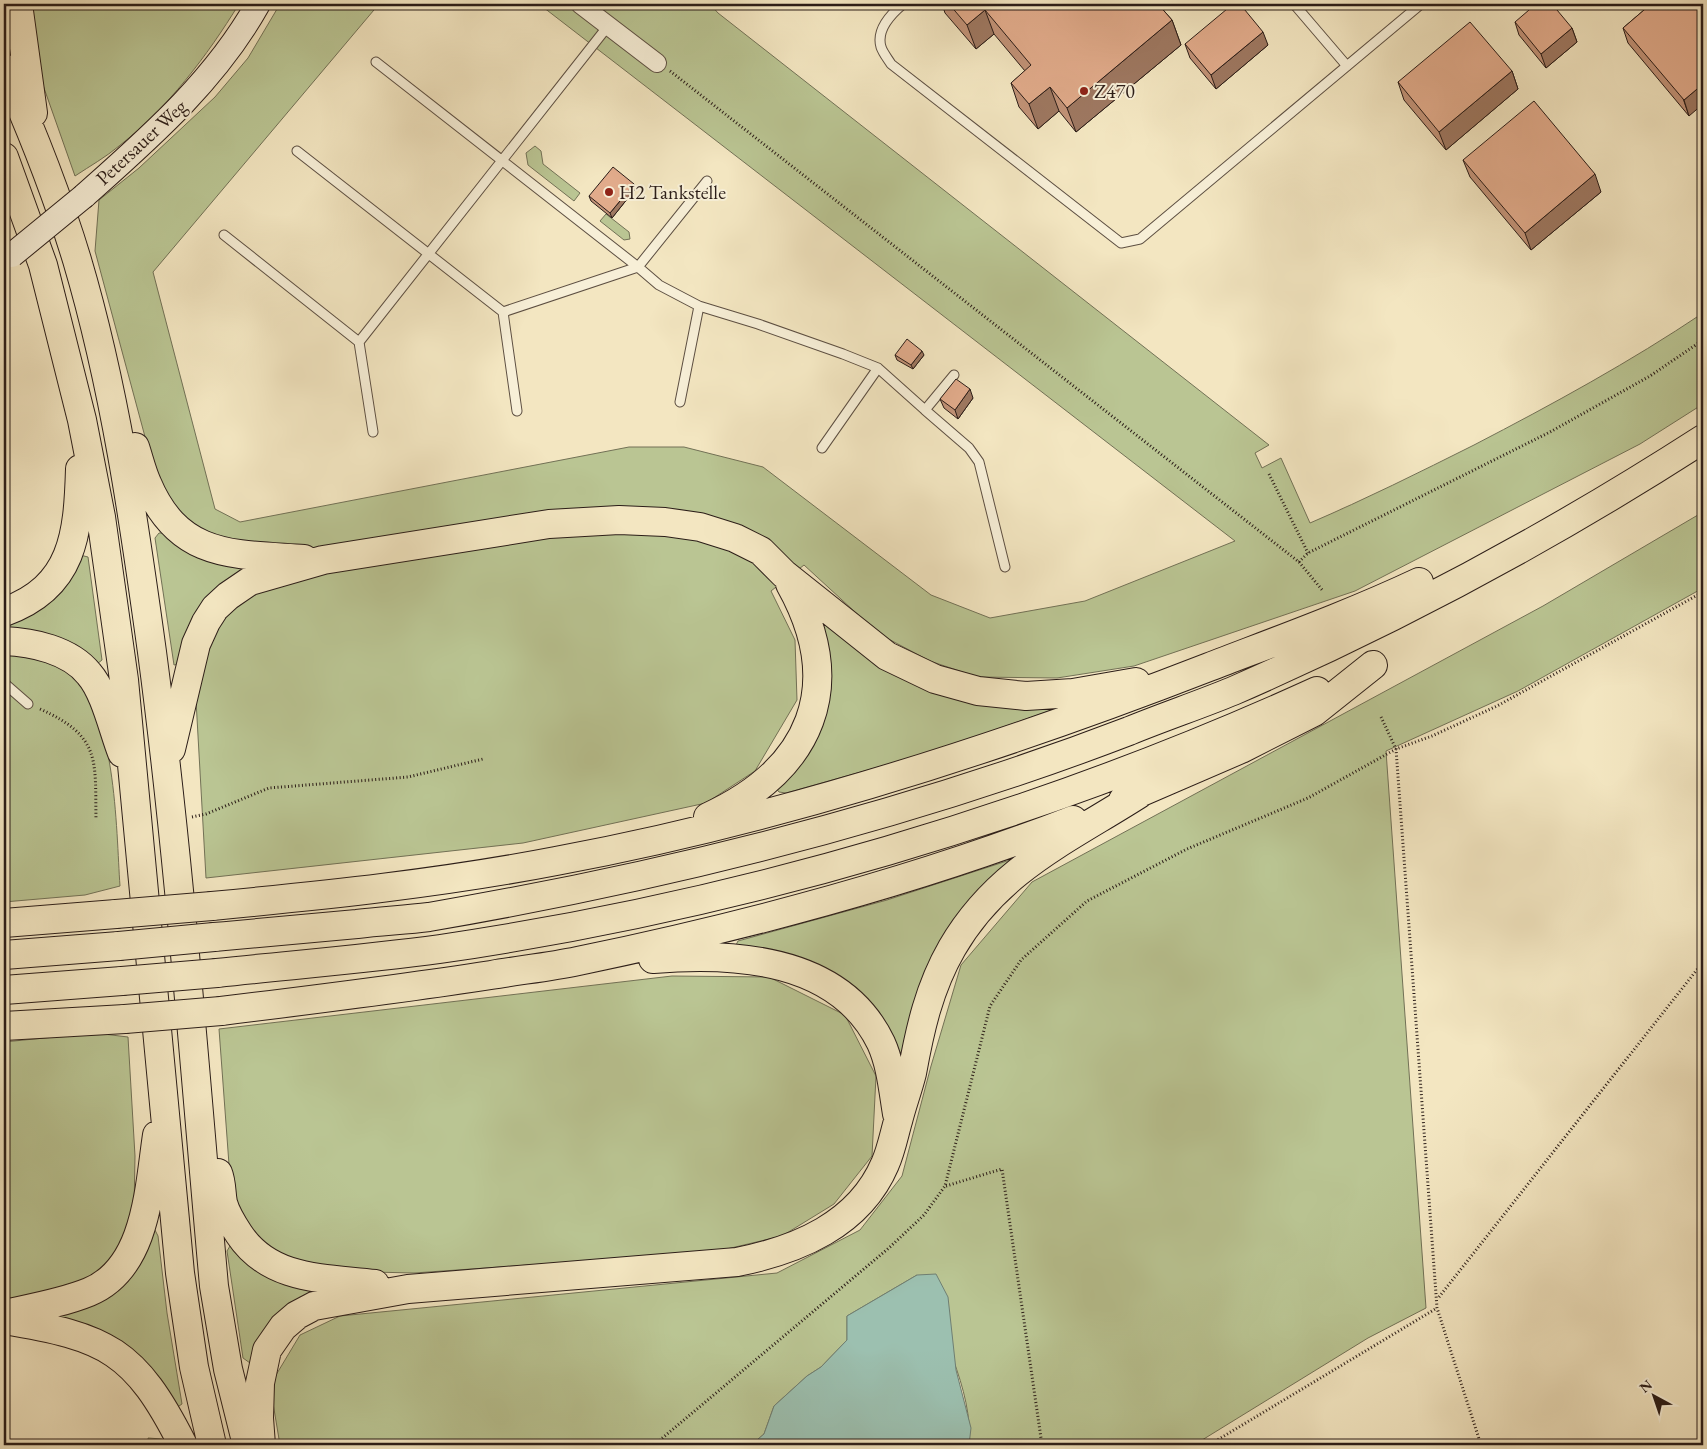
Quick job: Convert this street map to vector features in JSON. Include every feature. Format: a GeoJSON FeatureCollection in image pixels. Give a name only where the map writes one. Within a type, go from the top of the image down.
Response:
{"type":"FeatureCollection","features":[{"type":"Feature","properties":{"kind":"highway"},"geometry":{"type":"LineString","coordinates":[[18,4],[38,144]]}},
{"type":"Feature","properties":{"kind":"highway"},"geometry":{"type":"LineString","coordinates":[[4,68],[38,144],[77,260],[106,376],[133,513],[167,765],[214,1286],[228,1370],[247,1445]]}},
{"type":"Feature","properties":{"kind":"highway"},"geometry":{"type":"LineString","coordinates":[[4,157],[44,265],[82,420],[113,598],[135,790],[180,1274],[194,1367],[212,1445]]}},
{"type":"Feature","properties":{"kind":"highway"},"geometry":{"type":"LineString","coordinates":[[106,376],[147,483],[173,527],[183,536],[199,544],[237,554],[323,560]]}},
{"type":"Feature","properties":{"kind":"highway"},"geometry":{"type":"LineString","coordinates":[[4,612],[41,594],[59,574],[68,558],[78,515],[82,420]]}},
{"type":"Feature","properties":{"kind":"highway"},"geometry":{"type":"LineString","coordinates":[[4,955],[214,938],[424,917],[726,858],[843,826],[1036,766],[1231,691],[1384,620],[1511,553],[1647,475],[1703,438]]}},
{"type":"Feature","properties":{"kind":"highway"},"geometry":{"type":"LineString","coordinates":[[167,765],[196,644],[215,608],[228,596],[250,581],[323,560],[549,524],[619,520],[665,522],[700,528],[735,538],[760,551],[784,574],[887,656],[935,679],[978,691],[1026,696],[1073,692],[1195,672]]}},
{"type":"Feature","properties":{"kind":"highway"},"geometry":{"type":"LineString","coordinates":[[4,923],[358,893],[556,861],[751,817],[953,759],[1097,710],[1374,603],[1457,565],[1511,553]]}},
{"type":"Feature","properties":{"kind":"highway"},"geometry":{"type":"LineString","coordinates":[[660,839],[731,806],[762,786],[789,759],[800,741],[814,706],[817,687],[816,652],[804,610],[784,574]]}},
{"type":"Feature","properties":{"kind":"highway"},"geometry":{"type":"LineString","coordinates":[[4,641],[51,649],[75,662],[90,674],[101,697],[135,790]]}},
{"type":"Feature","properties":{"kind":"highway"},"geometry":{"type":"LineString","coordinates":[[4,990],[217,973],[440,949],[644,912],[770,882],[921,841],[1012,813],[1152,762],[1247,723],[1373,665],[1314,712],[1241,749],[1139,794],[988,852],[814,906],[576,961],[422,986],[221,1011],[4,1026]]}},
{"type":"Feature","properties":{"kind":"highway"},"geometry":{"type":"LineString","coordinates":[[261,1445],[259,1418],[262,1366],[270,1344],[283,1327],[297,1315],[314,1306],[408,1289],[712,1265],[766,1256],[793,1248],[829,1229],[853,1211],[872,1188],[885,1164],[911,1076],[930,996],[952,948],[970,921],[991,896],[1020,868],[1139,794]]}},
{"type":"Feature","properties":{"kind":"highway"},"geometry":{"type":"LineString","coordinates":[[576,961],[690,956],[718,957],[781,965],[817,980],[847,999],[859,1011],[881,1043],[892,1079],[898,1120]]}},
{"type":"Feature","properties":{"kind":"highway"},"geometry":{"type":"LineString","coordinates":[[4,1314],[90,1292],[119,1271],[139,1235],[149,1187],[163,1094]]}},
{"type":"Feature","properties":{"kind":"highway"},"geometry":{"type":"LineString","coordinates":[[198,1117],[220,1178],[223,1203],[233,1225],[251,1250],[274,1267],[317,1279],[408,1289]]}},
{"type":"Feature","properties":{"kind":"highway"},"geometry":{"type":"LineString","coordinates":[[4,1320],[57,1329],[81,1336],[111,1350],[128,1362],[152,1390],[183,1445]]}},
{"type":"Feature","properties":{"kind":"street","name":"Petersauer Weg"},"geometry":{"type":"LineString","coordinates":[[8,258],[84,196],[136,150],[198,88],[224,56],[258,4]]}},
{"type":"Feature","properties":{"kind":"street"},"geometry":{"type":"LineString","coordinates":[[580,4],[657,63]]}},
{"type":"Feature","properties":{"kind":"lane"},"geometry":{"type":"LineString","coordinates":[[903,4],[890,14],[881,33],[881,47],[891,64],[1121,242],[1140,239],[1421,4]]}},
{"type":"Feature","properties":{"kind":"lane"},"geometry":{"type":"LineString","coordinates":[[1294,4],[1347,66]]}},
{"type":"Feature","properties":{"kind":"lane"},"geometry":{"type":"LineString","coordinates":[[359,342],[608,26]]}},
{"type":"Feature","properties":{"kind":"lane"},"geometry":{"type":"LineString","coordinates":[[376,62],[660,285],[699,306],[768,327],[878,368],[969,448],[979,462],[1004,567]]}},
{"type":"Feature","properties":{"kind":"lane"},"geometry":{"type":"LineString","coordinates":[[297,150],[503,312],[516,411]]}},
{"type":"Feature","properties":{"kind":"lane"},"geometry":{"type":"LineString","coordinates":[[503,312],[638,267],[707,181]]}},
{"type":"Feature","properties":{"kind":"lane"},"geometry":{"type":"LineString","coordinates":[[224,235],[359,342],[372,432]]}},
{"type":"Feature","properties":{"kind":"lane"},"geometry":{"type":"LineString","coordinates":[[680,402],[699,306]]}},
{"type":"Feature","properties":{"kind":"lane"},"geometry":{"type":"LineString","coordinates":[[822,448],[878,368]]}},
{"type":"Feature","properties":{"kind":"lane"},"geometry":{"type":"LineString","coordinates":[[925,410],[954,375]]}},
{"type":"Feature","properties":{"kind":"lane"},"geometry":{"type":"LineString","coordinates":[[4,683],[28,704]]}},
{"type":"Feature","properties":{"kind":"path"},"geometry":{"type":"LineString","coordinates":[[657,63],[671,71],[1299,562],[1323,591]]}},
{"type":"Feature","properties":{"kind":"path"},"geometry":{"type":"LineString","coordinates":[[1299,562],[1308,553],[1550,432],[1650,376],[1703,340]]}},
{"type":"Feature","properties":{"kind":"path"},"geometry":{"type":"LineString","coordinates":[[1269,474],[1308,553]]}},
{"type":"Feature","properties":{"kind":"path"},"geometry":{"type":"LineString","coordinates":[[1021,960],[1087,901],[1187,849],[1308,798],[1396,750],[1432,736],[1497,706],[1703,592]]}},
{"type":"Feature","properties":{"kind":"path"},"geometry":{"type":"LineString","coordinates":[[28,704],[51,714],[77,730],[90,748],[96,768],[96,820]]}},
{"type":"Feature","properties":{"kind":"path"},"geometry":{"type":"LineString","coordinates":[[1380,717],[1396,750],[1438,1298],[1437,1308],[1481,1445]]}},
{"type":"Feature","properties":{"kind":"path"},"geometry":{"type":"LineString","coordinates":[[172,822],[206,814],[268,788],[408,777],[483,759]]}},
{"type":"Feature","properties":{"kind":"path"},"geometry":{"type":"LineString","coordinates":[[1438,1298],[1703,962]]}},
{"type":"Feature","properties":{"kind":"path"},"geometry":{"type":"LineString","coordinates":[[945,1186],[1002,1169],[1042,1445]]}},
{"type":"Feature","properties":{"kind":"path"},"geometry":{"type":"LineString","coordinates":[[1209,1445],[1437,1308]]}},
{"type":"Feature","properties":{"kind":"green space"},"geometry":{"type":"Polygon","coordinates":[[[4,4],[9,4],[12,44],[7,43],[4,38],[4,4]]]}},
{"type":"Feature","properties":{"kind":"green space"},"geometry":{"type":"Polygon","coordinates":[[[31,4],[239,4],[200,62],[154,115],[114,150],[75,176],[38,71],[31,4]]]}},
{"type":"Feature","properties":{"kind":"green space"},"geometry":{"type":"Polygon","coordinates":[[[280,4],[379,4],[153,272],[215,509],[240,522],[629,447],[684,447],[763,467],[931,595],[990,618],[1085,601],[1235,541],[539,4],[710,4],[718,13],[1269,445],[1255,453],[1262,468],[1281,458],[1310,523],[1413,475],[1533,414],[1591,382],[1703,313],[1703,404],[1640,444],[1355,591],[1134,666],[1057,678],[977,677],[930,661],[879,634],[804,565],[771,591],[795,640],[797,700],[755,771],[706,803],[523,843],[206,878],[196,700],[214,630],[179,664],[174,665],[155,538],[159,533],[164,533],[178,523],[151,459],[95,251],[99,200],[139,168],[215,97],[248,58],[280,4]]]}},
{"type":"Feature","properties":{"kind":"green space"},"geometry":{"type":"Polygon","coordinates":[[[535,146],[541,151],[543,164],[580,193],[574,201],[528,165],[526,153],[535,146]]]}},
{"type":"Feature","properties":{"kind":"green space"},"geometry":{"type":"Polygon","coordinates":[[[606,214],[629,232],[630,239],[624,240],[600,221],[606,214]]]}},
{"type":"Feature","properties":{"kind":"green space"},"geometry":{"type":"Polygon","coordinates":[[[1703,512],[1703,588],[1518,691],[1386,751],[1426,1308],[1368,1338],[1194,1445],[969,1445],[966,1403],[953,1358],[917,1275],[847,1316],[847,1340],[821,1367],[807,1376],[774,1406],[764,1434],[751,1445],[280,1445],[270,1385],[300,1335],[340,1316],[777,1273],[860,1230],[902,1176],[931,1066],[961,965],[1032,882],[1543,606],[1703,512]]]}},
{"type":"Feature","properties":{"kind":"green space"},"geometry":{"type":"Polygon","coordinates":[[[80,555],[88,557],[102,660],[97,664],[4,632],[4,621],[80,555]]]}},
{"type":"Feature","properties":{"kind":"green space"},"geometry":{"type":"Polygon","coordinates":[[[826,622],[867,652],[1049,704],[1052,710],[932,752],[786,793],[779,792],[775,787],[782,779],[819,627],[826,622]]]}},
{"type":"Feature","properties":{"kind":"green space"},"geometry":{"type":"Polygon","coordinates":[[[4,651],[43,660],[65,670],[82,686],[95,709],[104,737],[115,802],[120,886],[85,895],[4,902],[4,651]]]}},
{"type":"Feature","properties":{"kind":"green space"},"geometry":{"type":"Polygon","coordinates":[[[1013,859],[1014,862],[984,893],[905,1065],[886,1037],[736,945],[738,941],[887,900],[1013,859]]]}},
{"type":"Feature","properties":{"kind":"green space"},"geometry":{"type":"Polygon","coordinates":[[[672,976],[769,977],[845,1015],[876,1076],[872,1156],[834,1204],[782,1236],[714,1252],[414,1273],[328,1271],[286,1262],[255,1235],[232,1205],[219,1029],[672,976]]]}},
{"type":"Feature","properties":{"kind":"green space"},"geometry":{"type":"Polygon","coordinates":[[[95,1033],[128,1037],[135,1156],[134,1210],[115,1258],[89,1283],[4,1305],[4,1042],[95,1033]]]}},
{"type":"Feature","properties":{"kind":"green space"},"geometry":{"type":"Polygon","coordinates":[[[151,1229],[155,1230],[158,1236],[167,1313],[182,1404],[176,1408],[58,1318],[59,1314],[151,1229]]]}},
{"type":"Feature","properties":{"kind":"green space"},"geometry":{"type":"Polygon","coordinates":[[[230,1246],[318,1290],[250,1363],[243,1358],[227,1251],[230,1246]]]}},
{"type":"Feature","properties":{"kind":"green space"},"geometry":{"type":"Polygon","coordinates":[[[148,1438],[162,1439],[165,1445],[149,1445],[148,1438]]]}},
{"type":"Feature","properties":{"kind":"shaded area"},"geometry":{"type":"Polygon","coordinates":[[[936,1274],[948,1297],[956,1370],[971,1428],[969,1445],[751,1445],[764,1434],[774,1406],[807,1376],[821,1367],[847,1340],[847,1316],[917,1275],[936,1274]]]}},
{"type":"Feature","properties":{"kind":"building","name":"Z470"},"geometry":{"type":"Polygon","coordinates":[[[949,4],[1158,4],[1172,20],[1067,108],[1050,87],[1029,104],[1011,83],[1031,65],[985,10],[967,25],[949,4]]]}},
{"type":"Feature","properties":{"kind":"building"},"geometry":{"type":"Polygon","coordinates":[[[1233,4],[1240,4],[1263,32],[1211,75],[1185,44],[1233,4]]]}},
{"type":"Feature","properties":{"kind":"building"},"geometry":{"type":"Polygon","coordinates":[[[1536,4],[1552,4],[1572,28],[1541,54],[1515,22],[1536,4]]]}},
{"type":"Feature","properties":{"kind":"building"},"geometry":{"type":"Polygon","coordinates":[[[1651,4],[1703,4],[1703,84],[1684,100],[1623,28],[1651,4]]]}},
{"type":"Feature","properties":{"kind":"building"},"geometry":{"type":"Polygon","coordinates":[[[1470,22],[1512,71],[1439,132],[1398,82],[1470,22]]]}},
{"type":"Feature","properties":{"kind":"building"},"geometry":{"type":"Polygon","coordinates":[[[1534,101],[1595,174],[1525,233],[1463,160],[1534,101]]]}},
{"type":"Feature","properties":{"kind":"building"},"geometry":{"type":"Polygon","coordinates":[[[613,167],[634,184],[610,213],[589,196],[613,167]]]}},
{"type":"Feature","properties":{"kind":"building"},"geometry":{"type":"Polygon","coordinates":[[[907,339],[922,351],[911,365],[895,355],[907,339]]]}},
{"type":"Feature","properties":{"kind":"building"},"geometry":{"type":"Polygon","coordinates":[[[956,379],[970,389],[955,410],[940,399],[956,379]]]}},
{"type":"Feature","properties":{"kind":"place","name":"Z470"},"geometry":{"type":"Point","coordinates":[1084,91]}},
{"type":"Feature","properties":{"kind":"place","name":"H2 Tankstelle"},"geometry":{"type":"Point","coordinates":[609,192]}}]}
